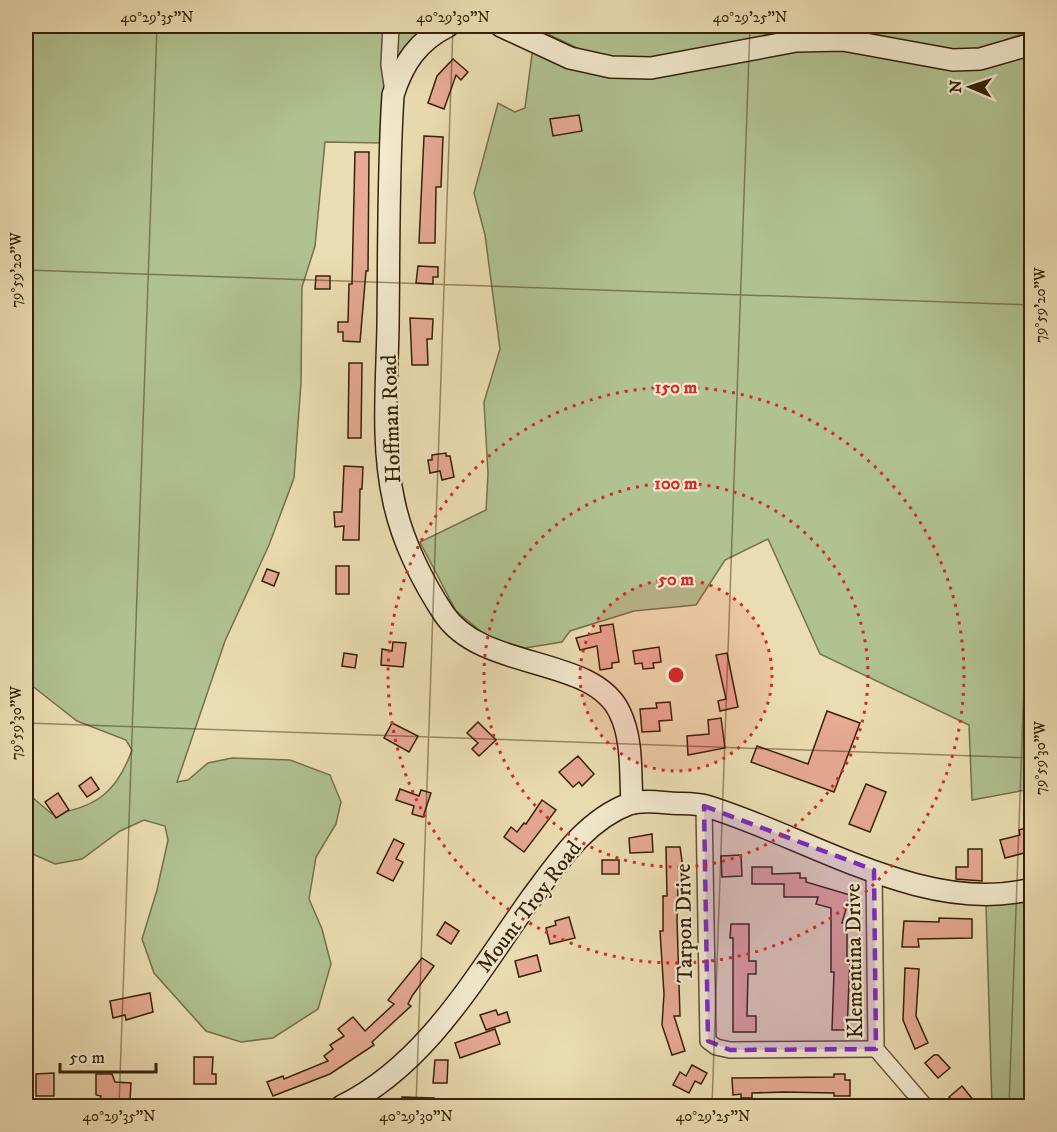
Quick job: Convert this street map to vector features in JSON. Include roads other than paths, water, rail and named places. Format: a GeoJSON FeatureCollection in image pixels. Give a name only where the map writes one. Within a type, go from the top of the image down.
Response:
{"type":"FeatureCollection","features":[{"type":"Feature","properties":{"kind":"street","name":"Hoffman Road"},"geometry":{"type":"LineString","coordinates":[[391,26],[389,65],[393,95],[386,431],[394,506],[417,567],[445,615],[464,635],[498,652],[575,677],[602,690],[620,712],[628,737],[632,803]]}},
{"type":"Feature","properties":{"kind":"street","name":"Hoffman Road"},"geometry":{"type":"LineString","coordinates":[[393,95],[409,58],[420,45],[448,26]]}},
{"type":"Feature","properties":{"kind":"street"},"geometry":{"type":"LineString","coordinates":[[501,26],[570,58],[611,67],[651,68],[796,42],[843,40],[953,60],[980,60],[1032,44]]}},
{"type":"Feature","properties":{"kind":"street","name":"Mount Troy Road"},"geometry":{"type":"LineString","coordinates":[[342,1107],[363,1096],[410,1060],[437,1028],[561,858],[603,817],[632,803],[704,806],[907,882],[945,891],[990,896],[1032,889]]}},
{"type":"Feature","properties":{"kind":"street","name":"Tarpon Drive"},"geometry":{"type":"LineString","coordinates":[[704,806],[708,1041],[716,1047],[730,1050],[876,1049]]}},
{"type":"Feature","properties":{"kind":"street","name":"Klementina Drive"},"geometry":{"type":"LineString","coordinates":[[874,870],[876,1049],[925,1107]]}}]}
